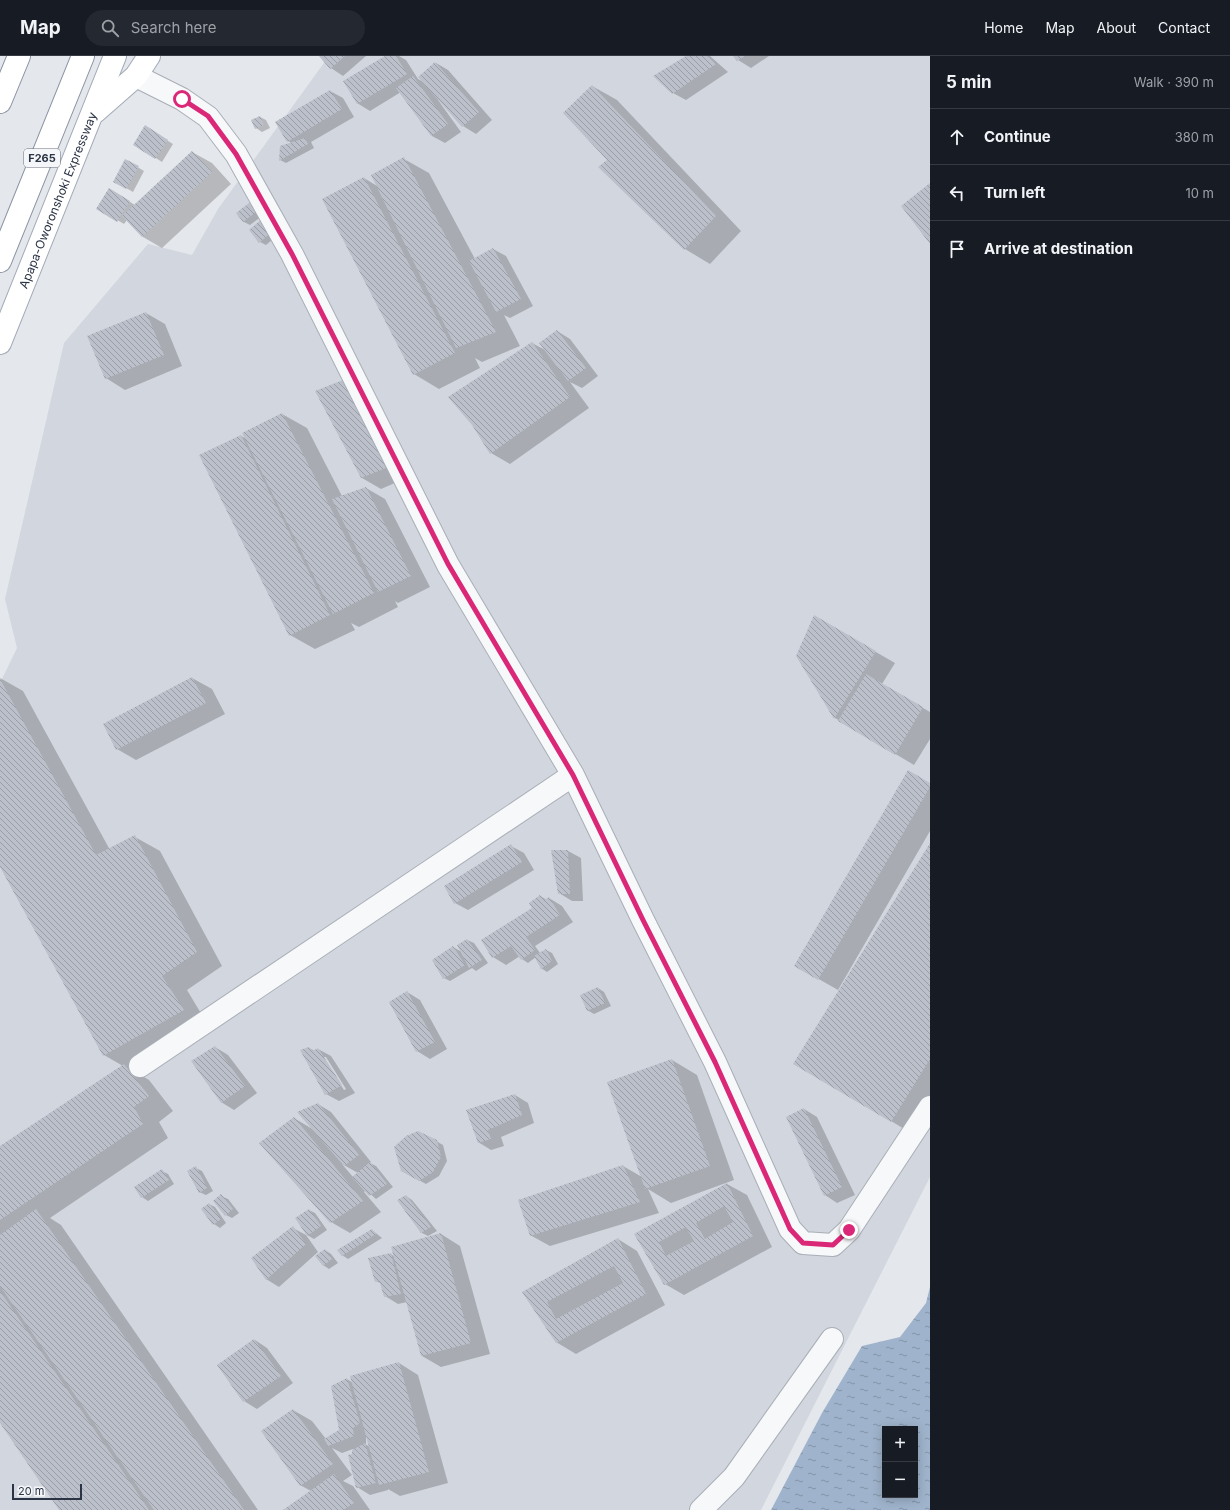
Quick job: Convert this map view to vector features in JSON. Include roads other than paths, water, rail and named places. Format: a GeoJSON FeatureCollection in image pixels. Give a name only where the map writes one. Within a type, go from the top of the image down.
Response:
{"type":"FeatureCollection","features":[{"type":"Feature","properties":{"kind":"main road","name":"F265"},"geometry":{"type":"LineString","coordinates":[[0,261],[83,56]]}},
{"type":"Feature","properties":{"kind":"main road","name":"Apapa-Oworonshoki Expressway"},"geometry":{"type":"LineString","coordinates":[[0,343],[115,56]]}},
{"type":"Feature","properties":{"kind":"main road"},"geometry":{"type":"LineString","coordinates":[[92,116],[136,76],[149,56]]}},
{"type":"Feature","properties":{"kind":"main road"},"geometry":{"type":"LineString","coordinates":[[0,86],[17,60]]}},
{"type":"Feature","properties":{"kind":"main road"},"geometry":{"type":"LineString","coordinates":[[0,102],[17,60]]}},
{"type":"Feature","properties":{"kind":"street"},"geometry":{"type":"LineString","coordinates":[[136,76],[182,99],[208,116],[236,154],[292,254],[448,564],[573,775],[643,920],[715,1062],[790,1229],[803,1243],[833,1245],[849,1230],[930,1107]]}},
{"type":"Feature","properties":{"kind":"street"},"geometry":{"type":"LineString","coordinates":[[140,1066],[573,775]]}},
{"type":"Feature","properties":{"kind":"street"},"geometry":{"type":"LineString","coordinates":[[701,1510],[734,1477],[832,1339]]}},
{"type":"Feature","properties":{"kind":"water"},"geometry":{"type":"Polygon","coordinates":[[[930,1287],[930,1510],[771,1510],[822,1413],[862,1346],[900,1337],[926,1303],[930,1287]]]}}]}
